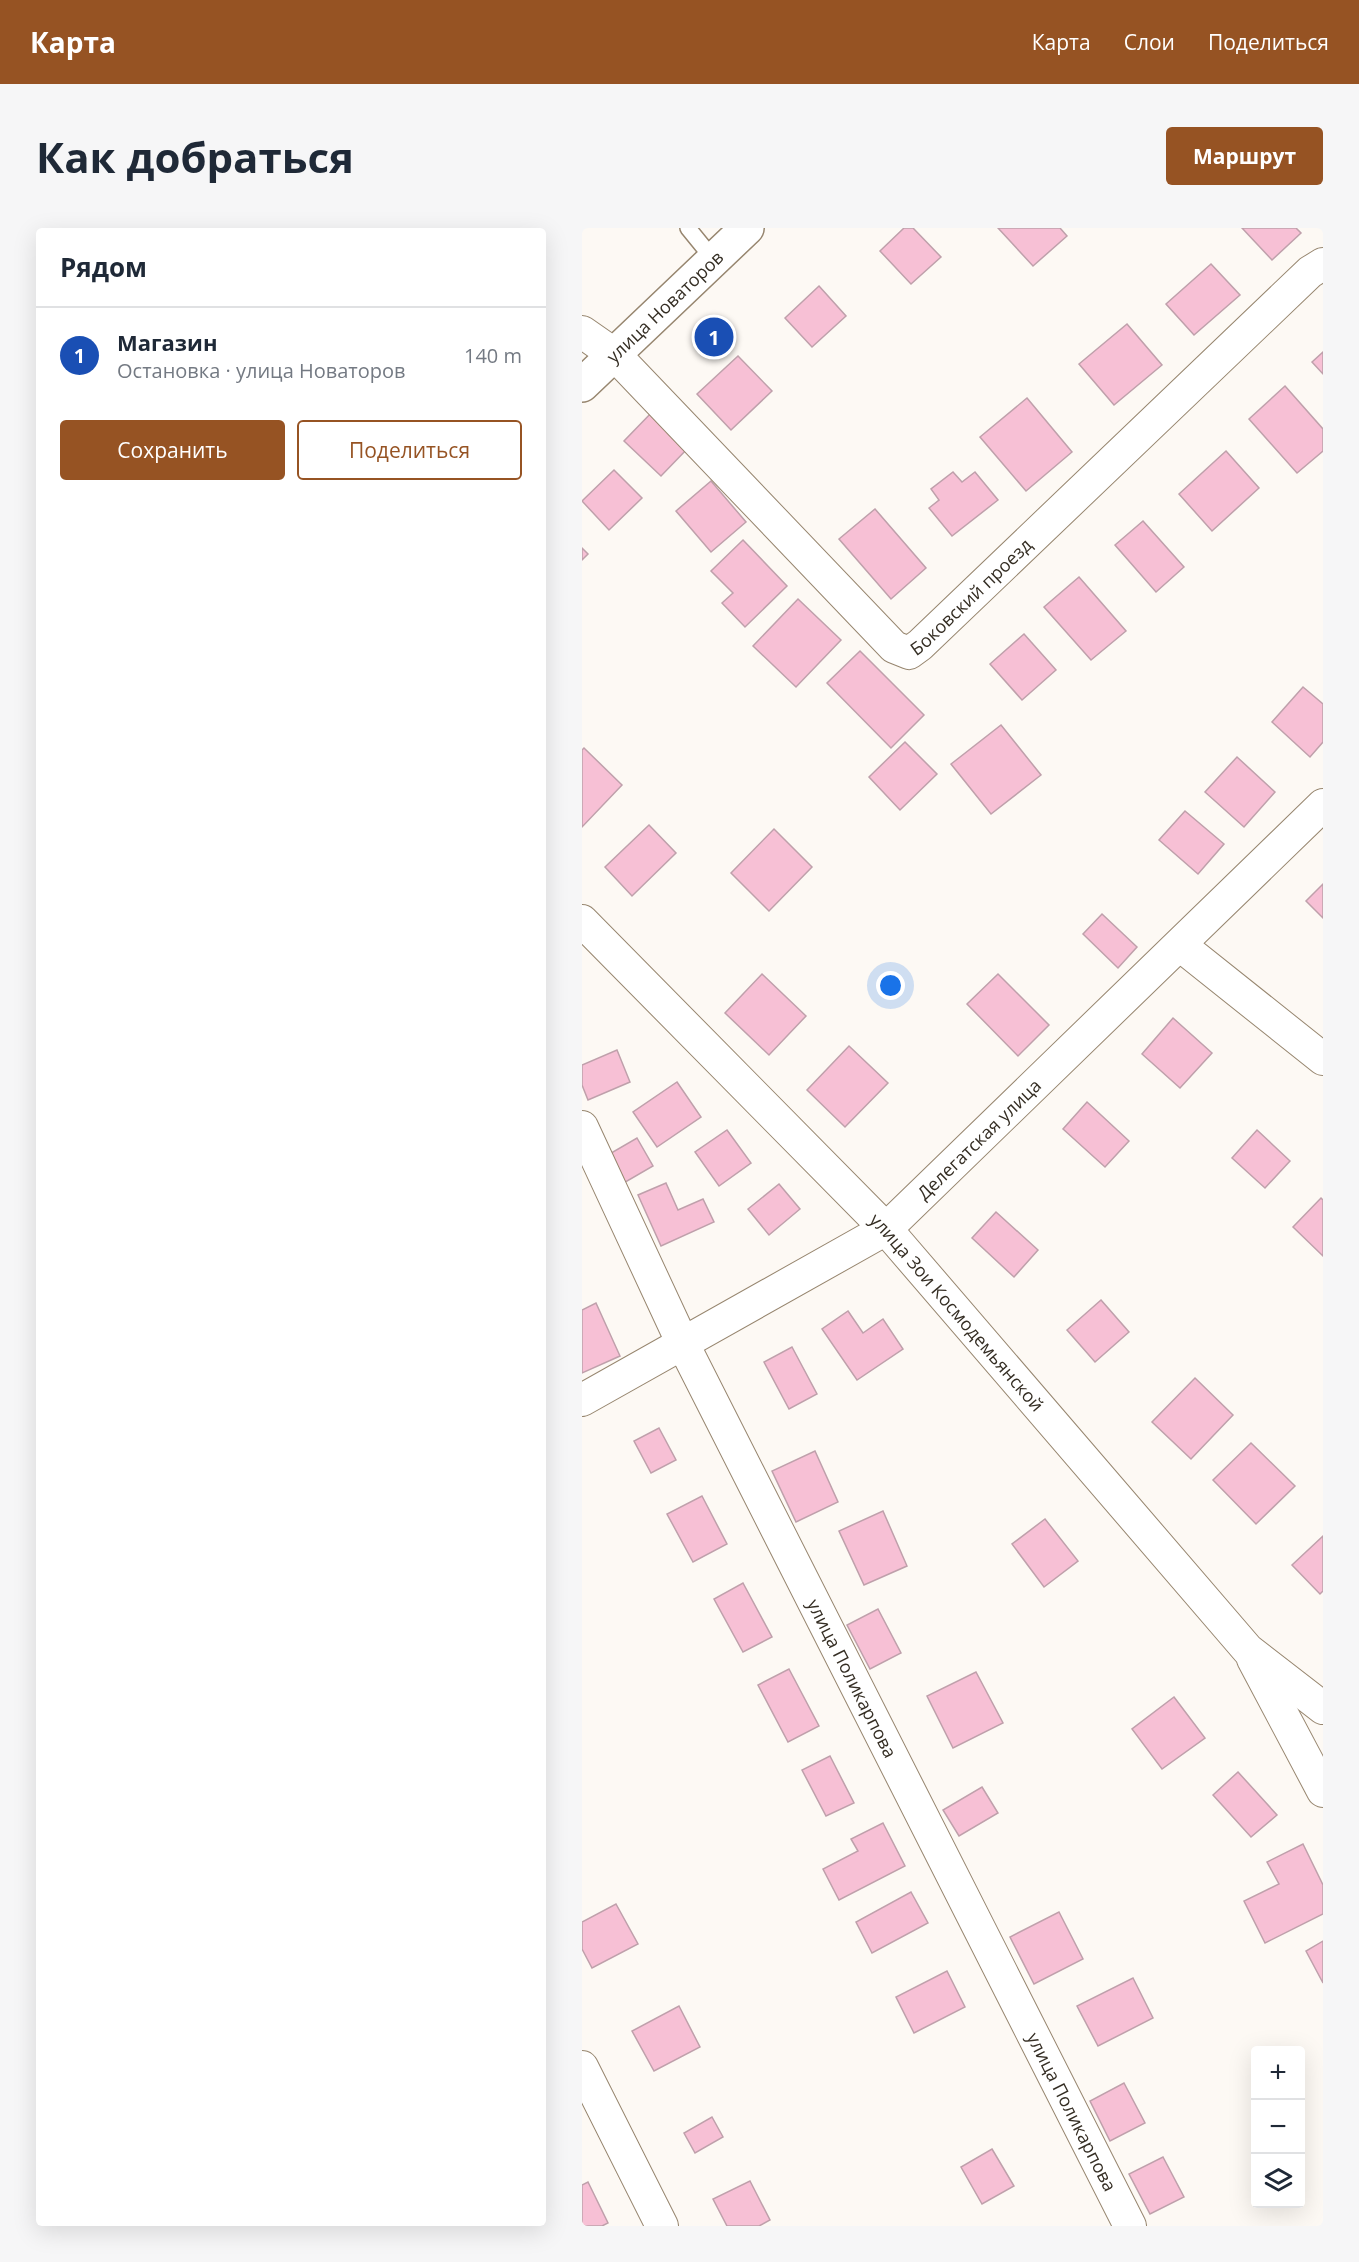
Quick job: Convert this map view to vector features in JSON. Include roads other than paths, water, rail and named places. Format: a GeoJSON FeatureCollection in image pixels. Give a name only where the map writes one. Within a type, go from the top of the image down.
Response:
{"type":"FeatureCollection","features":[{"type":"Feature","properties":{"kind":"main road","name":"улица Новаторов"},"geometry":{"type":"LineString","coordinates":[[582,385],[747,228]]}},
{"type":"Feature","properties":{"kind":"street","name":"Боковский проезд"},"geometry":{"type":"LineString","coordinates":[[615,355],[894,647],[909,652],[929,637],[1316,268]]}},
{"type":"Feature","properties":{"kind":"street"},"geometry":{"type":"LineString","coordinates":[[582,332],[615,355]]}},
{"type":"Feature","properties":{"kind":"street","name":"Делегатская улица"},"geometry":{"type":"LineString","coordinates":[[582,1400],[886,1229],[1323,805]]}},
{"type":"Feature","properties":{"kind":"street","name":"улица Зои Космодемьянской"},"geometry":{"type":"LineString","coordinates":[[582,921],[886,1229],[1248,1650],[1323,1708]]}},
{"type":"Feature","properties":{"kind":"street"},"geometry":{"type":"LineString","coordinates":[[1180,945],[1323,1059]]}},
{"type":"Feature","properties":{"kind":"street","name":"улица Поликарпова"},"geometry":{"type":"LineString","coordinates":[[582,1127],[682,1342],[1130,2226]]}},
{"type":"Feature","properties":{"kind":"street"},"geometry":{"type":"LineString","coordinates":[[1248,1650],[1323,1791]]}},
{"type":"Feature","properties":{"kind":"street"},"geometry":{"type":"LineString","coordinates":[[582,2067],[662,2226]]}},
{"type":"Feature","properties":{"kind":"lane"},"geometry":{"type":"LineString","coordinates":[[688,228],[714,260]]}},
{"type":"Feature","properties":{"kind":"place","name":"Магазин"},"geometry":{"type":"Point","coordinates":[714,337]}}]}
